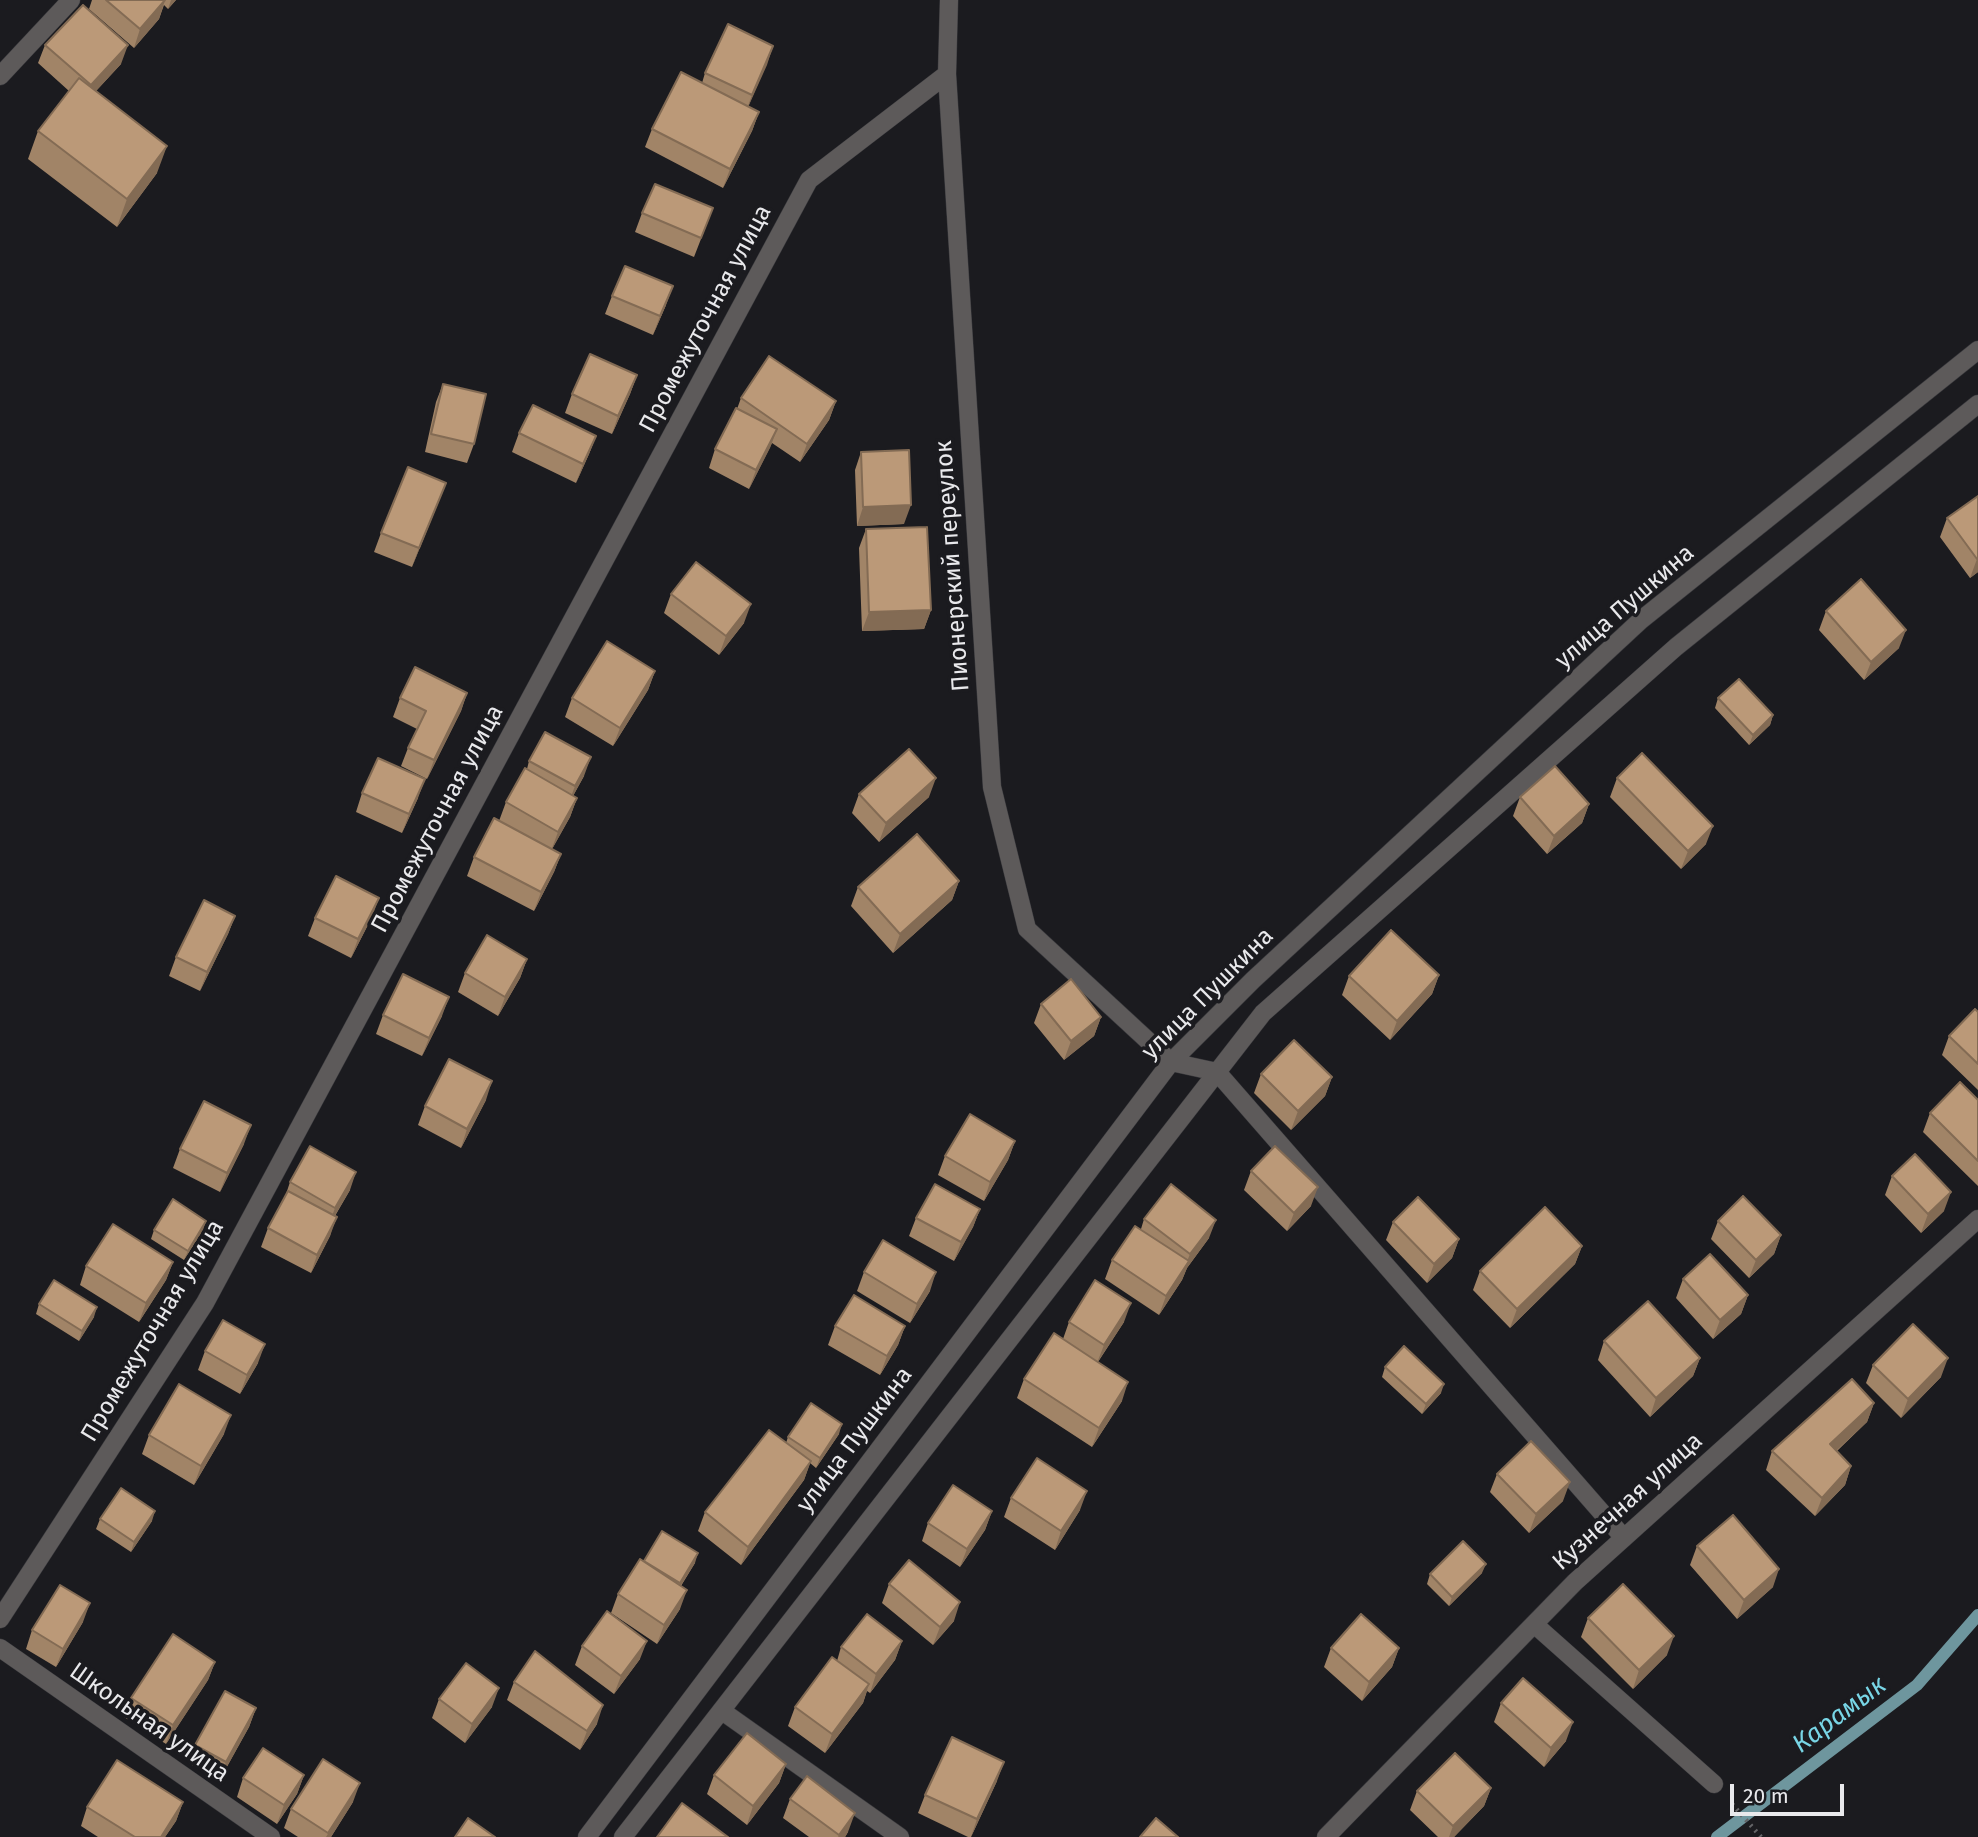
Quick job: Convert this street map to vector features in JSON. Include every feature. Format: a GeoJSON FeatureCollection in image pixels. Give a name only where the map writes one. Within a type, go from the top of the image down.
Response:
{"type":"FeatureCollection","features":[{"type":"Feature","properties":{"kind":"street"},"geometry":{"type":"LineString","coordinates":[[0,76],[71,0]]}},
{"type":"Feature","properties":{"kind":"street","name":"Пионерский переулок"},"geometry":{"type":"LineString","coordinates":[[948,0],[947,74],[992,787],[1027,929],[1171,1062]]}},
{"type":"Feature","properties":{"kind":"street","name":"Промежуточная улица"},"geometry":{"type":"LineString","coordinates":[[0,1619],[205,1303],[809,180],[947,74]]}},
{"type":"Feature","properties":{"kind":"street","name":"улица Пушкина"},"geometry":{"type":"LineString","coordinates":[[587,1837],[1171,1062],[1253,981],[1641,620],[1978,350]]}},
{"type":"Feature","properties":{"kind":"street"},"geometry":{"type":"LineString","coordinates":[[623,1837],[1263,1013],[1675,647],[1978,404]]}},
{"type":"Feature","properties":{"kind":"street"},"geometry":{"type":"LineString","coordinates":[[1171,1062],[1217,1072],[1624,1538]]}},
{"type":"Feature","properties":{"kind":"street","name":"Кузнечная улица"},"geometry":{"type":"LineString","coordinates":[[1326,1837],[1575,1582],[1978,1219]]}},
{"type":"Feature","properties":{"kind":"street"},"geometry":{"type":"LineString","coordinates":[[1534,1624],[1714,1784]]}},
{"type":"Feature","properties":{"kind":"street","name":"Школьная улица"},"geometry":{"type":"LineString","coordinates":[[0,1648],[271,1837]]}},
{"type":"Feature","properties":{"kind":"street"},"geometry":{"type":"LineString","coordinates":[[722,1711],[900,1837]]}},
{"type":"Feature","properties":{"kind":"path"},"geometry":{"type":"LineString","coordinates":[[1714,1784],[1761,1837]]}},
{"type":"Feature","properties":{"kind":"building"},"geometry":{"type":"Polygon","coordinates":[[[106,0],[165,0],[140,29],[106,0]]]}},
{"type":"Feature","properties":{"kind":"building"},"geometry":{"type":"Polygon","coordinates":[[[83,5],[128,45],[91,85],[45,45],[83,5]]]}},
{"type":"Feature","properties":{"kind":"building"},"geometry":{"type":"Polygon","coordinates":[[[728,24],[773,46],[752,95],[705,73],[728,24]]]}},
{"type":"Feature","properties":{"kind":"building"},"geometry":{"type":"Polygon","coordinates":[[[681,72],[759,112],[730,169],[652,129],[681,72]]]}},
{"type":"Feature","properties":{"kind":"building"},"geometry":{"type":"Polygon","coordinates":[[[79,78],[167,146],[127,199],[38,131],[79,78]]]}},
{"type":"Feature","properties":{"kind":"building"},"geometry":{"type":"Polygon","coordinates":[[[655,184],[713,208],[701,238],[642,213],[655,184]]]}},
{"type":"Feature","properties":{"kind":"building"},"geometry":{"type":"Polygon","coordinates":[[[625,266],[673,286],[660,316],[612,296],[625,266]]]}},
{"type":"Feature","properties":{"kind":"building"},"geometry":{"type":"Polygon","coordinates":[[[590,354],[637,375],[618,416],[572,394],[590,354]]]}},
{"type":"Feature","properties":{"kind":"building"},"geometry":{"type":"Polygon","coordinates":[[[769,356],[836,401],[807,444],[741,398],[769,356]]]}},
{"type":"Feature","properties":{"kind":"building"},"geometry":{"type":"Polygon","coordinates":[[[443,384],[486,394],[474,444],[431,434],[443,384]]]}},
{"type":"Feature","properties":{"kind":"building"},"geometry":{"type":"Polygon","coordinates":[[[533,405],[596,436],[583,464],[519,433],[533,405]]]}},
{"type":"Feature","properties":{"kind":"building"},"geometry":{"type":"Polygon","coordinates":[[[736,408],[777,429],[756,470],[715,449],[736,408]]]}},
{"type":"Feature","properties":{"kind":"building"},"geometry":{"type":"Polygon","coordinates":[[[909,450],[911,505],[863,507],[861,452],[909,450]]]}},
{"type":"Feature","properties":{"kind":"building"},"geometry":{"type":"Polygon","coordinates":[[[408,467],[446,483],[419,548],[381,533],[408,467]]]}},
{"type":"Feature","properties":{"kind":"building"},"geometry":{"type":"Polygon","coordinates":[[[1978,496],[1978,559],[1977,559],[1947,518],[1978,496]]]}},
{"type":"Feature","properties":{"kind":"building"},"geometry":{"type":"Polygon","coordinates":[[[927,527],[931,610],[869,612],[866,529],[927,527]]]}},
{"type":"Feature","properties":{"kind":"building"},"geometry":{"type":"Polygon","coordinates":[[[696,562],[751,604],[726,636],[671,594],[696,562]]]}},
{"type":"Feature","properties":{"kind":"building"},"geometry":{"type":"Polygon","coordinates":[[[1861,579],[1906,630],[1871,662],[1826,611],[1861,579]]]}},
{"type":"Feature","properties":{"kind":"building"},"geometry":{"type":"Polygon","coordinates":[[[607,641],[655,671],[620,728],[572,698],[607,641]]]}},
{"type":"Feature","properties":{"kind":"building"},"geometry":{"type":"Polygon","coordinates":[[[415,667],[467,693],[434,760],[408,748],[426,711],[400,698],[415,667]]]}},
{"type":"Feature","properties":{"kind":"building"},"geometry":{"type":"Polygon","coordinates":[[[1739,679],[1773,715],[1753,735],[1718,698],[1739,679]]]}},
{"type":"Feature","properties":{"kind":"building"},"geometry":{"type":"Polygon","coordinates":[[[545,732],[591,757],[575,786],[529,761],[545,732]]]}},
{"type":"Feature","properties":{"kind":"building"},"geometry":{"type":"Polygon","coordinates":[[[909,749],[936,778],[886,823],[859,794],[909,749]]]}},
{"type":"Feature","properties":{"kind":"building"},"geometry":{"type":"Polygon","coordinates":[[[1642,753],[1713,826],[1688,851],[1617,778],[1642,753]]]}},
{"type":"Feature","properties":{"kind":"building"},"geometry":{"type":"Polygon","coordinates":[[[378,758],[425,779],[409,814],[362,793],[378,758]]]}},
{"type":"Feature","properties":{"kind":"building"},"geometry":{"type":"Polygon","coordinates":[[[1555,766],[1589,804],[1554,836],[1520,797],[1555,766]]]}},
{"type":"Feature","properties":{"kind":"building"},"geometry":{"type":"Polygon","coordinates":[[[525,768],[577,798],[558,832],[506,802],[525,768]]]}},
{"type":"Feature","properties":{"kind":"building"},"geometry":{"type":"Polygon","coordinates":[[[494,818],[561,854],[541,892],[474,857],[494,818]]]}},
{"type":"Feature","properties":{"kind":"building"},"geometry":{"type":"Polygon","coordinates":[[[917,834],[959,881],[900,934],[858,887],[917,834]]]}},
{"type":"Feature","properties":{"kind":"building"},"geometry":{"type":"Polygon","coordinates":[[[336,876],[379,898],[358,939],[315,918],[336,876]]]}},
{"type":"Feature","properties":{"kind":"building"},"geometry":{"type":"Polygon","coordinates":[[[204,900],[235,916],[207,972],[176,957],[204,900]]]}},
{"type":"Feature","properties":{"kind":"building"},"geometry":{"type":"Polygon","coordinates":[[[1391,930],[1439,975],[1397,1021],[1349,976],[1391,930]]]}},
{"type":"Feature","properties":{"kind":"building"},"geometry":{"type":"Polygon","coordinates":[[[487,935],[527,959],[505,997],[465,973],[487,935]]]}},
{"type":"Feature","properties":{"kind":"building"},"geometry":{"type":"Polygon","coordinates":[[[403,974],[449,997],[429,1038],[383,1015],[403,974]]]}},
{"type":"Feature","properties":{"kind":"building"},"geometry":{"type":"Polygon","coordinates":[[[1071,979],[1101,1017],[1071,1041],[1041,1004],[1071,979]]]}},
{"type":"Feature","properties":{"kind":"building"},"geometry":{"type":"Polygon","coordinates":[[[1975,1009],[1978,1012],[1978,1064],[1949,1036],[1975,1009]]]}},
{"type":"Feature","properties":{"kind":"building"},"geometry":{"type":"Polygon","coordinates":[[[1294,1040],[1332,1077],[1298,1111],[1261,1074],[1294,1040]]]}},
{"type":"Feature","properties":{"kind":"building"},"geometry":{"type":"Polygon","coordinates":[[[449,1059],[492,1081],[467,1129],[425,1106],[449,1059]]]}},
{"type":"Feature","properties":{"kind":"building"},"geometry":{"type":"Polygon","coordinates":[[[1960,1082],[1978,1100],[1978,1161],[1930,1113],[1960,1082]]]}},
{"type":"Feature","properties":{"kind":"building"},"geometry":{"type":"Polygon","coordinates":[[[204,1101],[251,1125],[227,1173],[180,1149],[204,1101]]]}},
{"type":"Feature","properties":{"kind":"building"},"geometry":{"type":"Polygon","coordinates":[[[970,1114],[1015,1141],[990,1182],[945,1156],[970,1114]]]}},
{"type":"Feature","properties":{"kind":"building"},"geometry":{"type":"Polygon","coordinates":[[[310,1146],[356,1172],[335,1208],[290,1182],[310,1146]]]}},
{"type":"Feature","properties":{"kind":"building"},"geometry":{"type":"Polygon","coordinates":[[[1275,1146],[1318,1187],[1294,1213],[1251,1171],[1275,1146]]]}},
{"type":"Feature","properties":{"kind":"building"},"geometry":{"type":"Polygon","coordinates":[[[1915,1154],[1951,1192],[1928,1214],[1892,1176],[1915,1154]]]}},
{"type":"Feature","properties":{"kind":"building"},"geometry":{"type":"Polygon","coordinates":[[[935,1184],[980,1209],[961,1242],[916,1218],[935,1184]]]}},
{"type":"Feature","properties":{"kind":"building"},"geometry":{"type":"Polygon","coordinates":[[[1171,1184],[1216,1220],[1190,1254],[1144,1219],[1171,1184]]]}},
{"type":"Feature","properties":{"kind":"building"},"geometry":{"type":"Polygon","coordinates":[[[288,1191],[337,1217],[317,1255],[268,1228],[288,1191]]]}},
{"type":"Feature","properties":{"kind":"building"},"geometry":{"type":"Polygon","coordinates":[[[1743,1196],[1781,1235],[1756,1260],[1718,1221],[1743,1196]]]}},
{"type":"Feature","properties":{"kind":"building"},"geometry":{"type":"Polygon","coordinates":[[[1418,1197],[1459,1239],[1434,1264],[1393,1222],[1418,1197]]]}},
{"type":"Feature","properties":{"kind":"building"},"geometry":{"type":"Polygon","coordinates":[[[173,1199],[206,1221],[188,1251],[154,1230],[173,1199]]]}},
{"type":"Feature","properties":{"kind":"building"},"geometry":{"type":"Polygon","coordinates":[[[1545,1207],[1582,1246],[1517,1309],[1480,1271],[1545,1207]]]}},
{"type":"Feature","properties":{"kind":"building"},"geometry":{"type":"Polygon","coordinates":[[[113,1224],[173,1262],[146,1303],[86,1266],[113,1224]]]}},
{"type":"Feature","properties":{"kind":"building"},"geometry":{"type":"Polygon","coordinates":[[[1135,1226],[1189,1261],[1166,1296],[1112,1260],[1135,1226]]]}},
{"type":"Feature","properties":{"kind":"building"},"geometry":{"type":"Polygon","coordinates":[[[883,1240],[936,1272],[917,1304],[864,1272],[883,1240]]]}},
{"type":"Feature","properties":{"kind":"building"},"geometry":{"type":"Polygon","coordinates":[[[1710,1254],[1748,1295],[1720,1320],[1683,1279],[1710,1254]]]}},
{"type":"Feature","properties":{"kind":"building"},"geometry":{"type":"Polygon","coordinates":[[[54,1280],[97,1307],[82,1331],[39,1304],[54,1280]]]}},
{"type":"Feature","properties":{"kind":"building"},"geometry":{"type":"Polygon","coordinates":[[[1095,1280],[1131,1303],[1104,1345],[1069,1322],[1095,1280]]]}},
{"type":"Feature","properties":{"kind":"building"},"geometry":{"type":"Polygon","coordinates":[[[854,1295],[905,1326],[887,1356],[835,1326],[854,1295]]]}},
{"type":"Feature","properties":{"kind":"building"},"geometry":{"type":"Polygon","coordinates":[[[1648,1301],[1700,1358],[1656,1398],[1604,1341],[1648,1301]]]}},
{"type":"Feature","properties":{"kind":"building"},"geometry":{"type":"Polygon","coordinates":[[[223,1320],[265,1344],[247,1375],[205,1351],[223,1320]]]}},
{"type":"Feature","properties":{"kind":"building"},"geometry":{"type":"Polygon","coordinates":[[[1913,1324],[1948,1358],[1908,1399],[1873,1365],[1913,1324]]]}},
{"type":"Feature","properties":{"kind":"building"},"geometry":{"type":"Polygon","coordinates":[[[1054,1333],[1128,1382],[1099,1428],[1024,1379],[1054,1333]]]}},
{"type":"Feature","properties":{"kind":"building"},"geometry":{"type":"Polygon","coordinates":[[[1404,1346],[1444,1384],[1426,1404],[1385,1367],[1404,1346]]]}},
{"type":"Feature","properties":{"kind":"building"},"geometry":{"type":"Polygon","coordinates":[[[1852,1379],[1874,1403],[1830,1444],[1851,1466],[1822,1498],[1772,1451],[1852,1379]]]}},
{"type":"Feature","properties":{"kind":"building"},"geometry":{"type":"Polygon","coordinates":[[[179,1384],[231,1415],[201,1466],[149,1435],[179,1384]]]}},
{"type":"Feature","properties":{"kind":"building"},"geometry":{"type":"Polygon","coordinates":[[[811,1403],[842,1424],[820,1458],[788,1437],[811,1403]]]}},
{"type":"Feature","properties":{"kind":"building"},"geometry":{"type":"Polygon","coordinates":[[[769,1430],[811,1461],[748,1547],[705,1512],[769,1430]]]}},
{"type":"Feature","properties":{"kind":"building"},"geometry":{"type":"Polygon","coordinates":[[[1531,1441],[1570,1482],[1536,1514],[1497,1474],[1531,1441]]]}},
{"type":"Feature","properties":{"kind":"building"},"geometry":{"type":"Polygon","coordinates":[[[1037,1458],[1087,1491],[1061,1531],[1011,1498],[1037,1458]]]}},
{"type":"Feature","properties":{"kind":"building"},"geometry":{"type":"Polygon","coordinates":[[[953,1485],[992,1511],[967,1549],[928,1523],[953,1485]]]}},
{"type":"Feature","properties":{"kind":"building"},"geometry":{"type":"Polygon","coordinates":[[[121,1488],[155,1511],[134,1542],[100,1519],[121,1488]]]}},
{"type":"Feature","properties":{"kind":"building"},"geometry":{"type":"Polygon","coordinates":[[[1733,1515],[1779,1569],[1744,1600],[1697,1546],[1733,1515]]]}},
{"type":"Feature","properties":{"kind":"building"},"geometry":{"type":"Polygon","coordinates":[[[662,1531],[698,1553],[680,1583],[644,1561],[662,1531]]]}},
{"type":"Feature","properties":{"kind":"building"},"geometry":{"type":"Polygon","coordinates":[[[1463,1541],[1486,1564],[1452,1597],[1430,1574],[1463,1541]]]}},
{"type":"Feature","properties":{"kind":"building"},"geometry":{"type":"Polygon","coordinates":[[[640,1559],[687,1590],[664,1625],[618,1594],[640,1559]]]}},
{"type":"Feature","properties":{"kind":"building"},"geometry":{"type":"Polygon","coordinates":[[[909,1560],[960,1602],[940,1627],[889,1584],[909,1560]]]}},
{"type":"Feature","properties":{"kind":"building"},"geometry":{"type":"Polygon","coordinates":[[[1623,1584],[1674,1636],[1639,1670],[1588,1618],[1623,1584]]]}},
{"type":"Feature","properties":{"kind":"building"},"geometry":{"type":"Polygon","coordinates":[[[60,1585],[90,1603],[63,1649],[32,1630],[60,1585]]]}},
{"type":"Feature","properties":{"kind":"building"},"geometry":{"type":"Polygon","coordinates":[[[607,1611],[647,1641],[621,1676],[582,1646],[607,1611]]]}},
{"type":"Feature","properties":{"kind":"building"},"geometry":{"type":"Polygon","coordinates":[[[867,1614],[902,1641],[876,1674],[841,1647],[867,1614]]]}},
{"type":"Feature","properties":{"kind":"building"},"geometry":{"type":"Polygon","coordinates":[[[1361,1614],[1399,1648],[1369,1682],[1331,1648],[1361,1614]]]}},
{"type":"Feature","properties":{"kind":"building"},"geometry":{"type":"Polygon","coordinates":[[[173,1634],[215,1662],[173,1725],[131,1698],[173,1634]]]}},
{"type":"Feature","properties":{"kind":"building"},"geometry":{"type":"Polygon","coordinates":[[[535,1651],[603,1705],[587,1731],[514,1682],[535,1651]]]}},
{"type":"Feature","properties":{"kind":"building"},"geometry":{"type":"Polygon","coordinates":[[[832,1657],[869,1684],[832,1734],[795,1707],[832,1657]]]}},
{"type":"Feature","properties":{"kind":"building"},"geometry":{"type":"Polygon","coordinates":[[[466,1663],[499,1688],[472,1724],[439,1699],[466,1663]]]}},
{"type":"Feature","properties":{"kind":"building"},"geometry":{"type":"Polygon","coordinates":[[[1523,1678],[1573,1722],[1551,1748],[1501,1703],[1523,1678]]]}},
{"type":"Feature","properties":{"kind":"building"},"geometry":{"type":"Polygon","coordinates":[[[225,1691],[256,1708],[226,1762],[195,1745],[225,1691]]]}},
{"type":"Feature","properties":{"kind":"building"},"geometry":{"type":"Polygon","coordinates":[[[747,1733],[786,1764],[753,1806],[714,1775],[747,1733]]]}},
{"type":"Feature","properties":{"kind":"building"},"geometry":{"type":"Polygon","coordinates":[[[952,1737],[1004,1762],[977,1819],[925,1795],[952,1737]]]}},
{"type":"Feature","properties":{"kind":"building"},"geometry":{"type":"Polygon","coordinates":[[[263,1748],[304,1775],[284,1805],[243,1778],[263,1748]]]}},
{"type":"Feature","properties":{"kind":"building"},"geometry":{"type":"Polygon","coordinates":[[[1455,1753],[1491,1788],[1453,1826],[1417,1791],[1455,1753]]]}},
{"type":"Feature","properties":{"kind":"building"},"geometry":{"type":"Polygon","coordinates":[[[323,1759],[360,1783],[328,1833],[291,1809],[323,1759]]]}},
{"type":"Feature","properties":{"kind":"building"},"geometry":{"type":"Polygon","coordinates":[[[117,1760],[183,1802],[161,1837],[135,1837],[87,1807],[117,1760]]]}},
{"type":"Feature","properties":{"kind":"building"},"geometry":{"type":"Polygon","coordinates":[[[807,1776],[855,1813],[839,1835],[790,1799],[807,1776]]]}},
{"type":"Feature","properties":{"kind":"building"},"geometry":{"type":"Polygon","coordinates":[[[682,1803],[728,1837],[657,1837],[682,1803]]]}},
{"type":"Feature","properties":{"kind":"building"},"geometry":{"type":"Polygon","coordinates":[[[468,1818],[495,1837],[455,1837],[468,1818]]]}},
{"type":"Feature","properties":{"kind":"building"},"geometry":{"type":"Polygon","coordinates":[[[1156,1818],[1178,1837],[1140,1837],[1156,1818]]]}},
{"type":"Feature","properties":{"kind":"waterway","name":"Карамык"},"geometry":{"type":"LineString","coordinates":[[1717,1837],[1917,1685],[1978,1615]]}}]}
